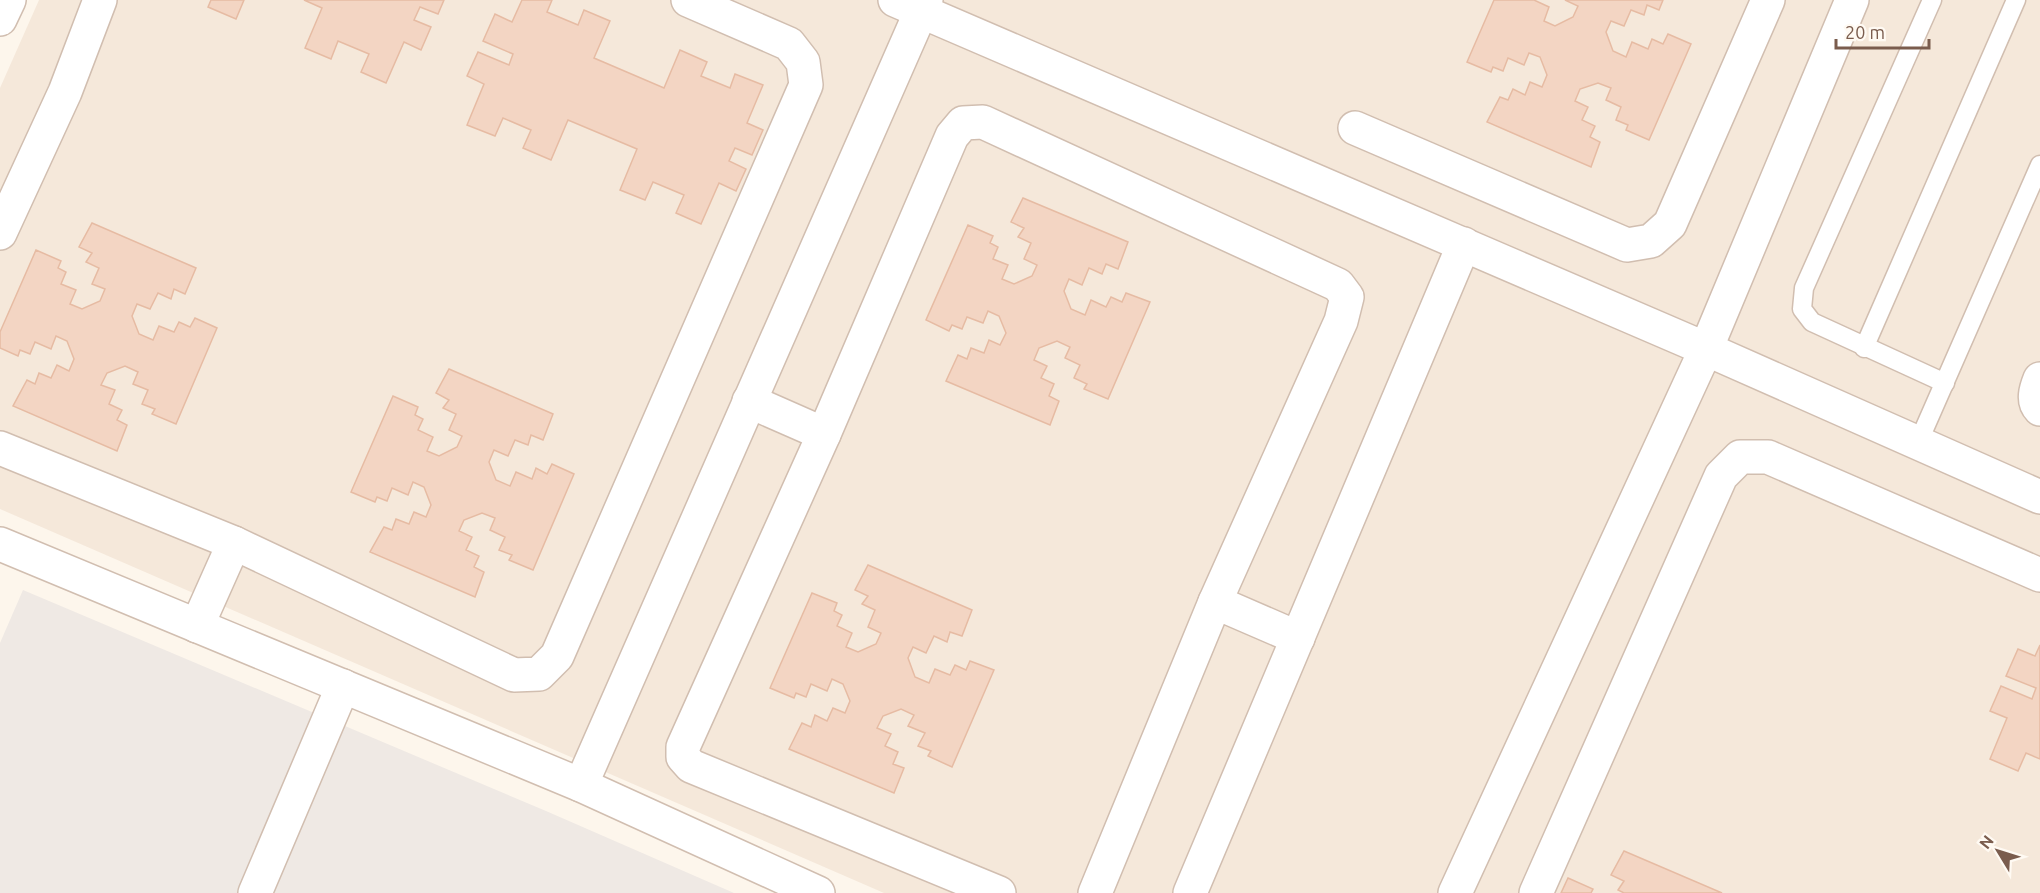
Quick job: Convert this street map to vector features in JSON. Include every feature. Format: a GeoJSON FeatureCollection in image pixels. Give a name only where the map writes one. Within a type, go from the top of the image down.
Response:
{"type":"FeatureCollection","features":[{"type":"Feature","properties":{"kind":"street"},"geometry":{"type":"LineString","coordinates":[[0,19],[9,0]]}},
{"type":"Feature","properties":{"kind":"street"},"geometry":{"type":"LineString","coordinates":[[0,232],[64,92],[100,0]]}},
{"type":"Feature","properties":{"kind":"street"},"geometry":{"type":"LineString","coordinates":[[0,448],[234,543],[514,675],[538,674],[557,656],[806,85],[803,62],[789,44],[688,0]]}},
{"type":"Feature","properties":{"kind":"street"},"geometry":{"type":"LineString","coordinates":[[1355,128],[1627,245],[1651,241],[1670,224],[1768,0]]}},
{"type":"Feature","properties":{"kind":"street"},"geometry":{"type":"LineString","coordinates":[[1455,893],[1706,349],[1852,0]]}},
{"type":"Feature","properties":{"kind":"street"},"geometry":{"type":"LineString","coordinates":[[581,785],[749,401],[914,4],[2040,497]]}},
{"type":"Feature","properties":{"kind":"street"},"geometry":{"type":"LineString","coordinates":[[999,893],[691,766],[683,757],[683,747],[824,434],[952,136],[963,123],[983,122],[1338,285],[1347,297],[1341,321],[1215,602],[1095,893]]}},
{"type":"Feature","properties":{"kind":"street"},"geometry":{"type":"LineString","coordinates":[[1190,893],[1464,244]]}},
{"type":"Feature","properties":{"kind":"street"},"geometry":{"type":"LineString","coordinates":[[2040,379],[2035,390],[2037,406],[2040,409]]}},
{"type":"Feature","properties":{"kind":"street"},"geometry":{"type":"LineString","coordinates":[[749,401],[824,434]]}},
{"type":"Feature","properties":{"kind":"street"},"geometry":{"type":"LineString","coordinates":[[1536,893],[1721,476],[1740,457],[1768,457],[2040,574]]}},
{"type":"Feature","properties":{"kind":"street"},"geometry":{"type":"LineString","coordinates":[[197,626],[234,543]]}},
{"type":"Feature","properties":{"kind":"street"},"geometry":{"type":"LineString","coordinates":[[0,544],[581,785],[818,893]]}},
{"type":"Feature","properties":{"kind":"street"},"geometry":{"type":"LineString","coordinates":[[1215,602],[1298,638]]}},
{"type":"Feature","properties":{"kind":"street"},"geometry":{"type":"LineString","coordinates":[[255,893],[343,686]]}},
{"type":"Feature","properties":{"kind":"lane"},"geometry":{"type":"LineString","coordinates":[[1932,0],[1804,288],[1802,309],[1812,322],[1864,348],[1945,382]]}},
{"type":"Feature","properties":{"kind":"lane"},"geometry":{"type":"LineString","coordinates":[[1864,348],[2016,0]]}},
{"type":"Feature","properties":{"kind":"lane"},"geometry":{"type":"LineString","coordinates":[[1918,443],[2040,165]]}},
{"type":"Feature","properties":{"kind":"shaded area"},"geometry":{"type":"Polygon","coordinates":[[[39,0],[2040,0],[2040,893],[884,893],[0,509],[0,88],[39,0]]]}},
{"type":"Feature","properties":{"kind":"shaded area"},"geometry":{"type":"Polygon","coordinates":[[[23,590],[734,893],[0,893],[0,643],[23,590]]]}},
{"type":"Feature","properties":{"kind":"building"},"geometry":{"type":"Polygon","coordinates":[[[211,0],[244,0],[236,19],[208,7],[211,0]]]}},
{"type":"Feature","properties":{"kind":"building"},"geometry":{"type":"Polygon","coordinates":[[[304,0],[444,0],[438,14],[420,7],[414,20],[431,27],[421,50],[404,42],[386,83],[361,72],[369,54],[338,41],[331,59],[305,48],[322,8],[304,0]]]}},
{"type":"Feature","properties":{"kind":"building"},"geometry":{"type":"Polygon","coordinates":[[[522,0],[552,0],[547,12],[578,25],[584,10],[610,21],[594,58],[664,88],[680,50],[707,62],[701,76],[730,88],[735,74],[763,85],[747,123],[763,130],[752,155],[735,148],[729,161],[746,169],[736,191],[719,183],[701,224],[676,213],[684,195],[653,182],[645,200],[620,190],[637,149],[568,120],[551,160],[523,148],[531,130],[503,118],[495,136],[467,125],[484,84],[467,76],[478,52],[509,65],[513,54],[483,41],[495,14],[512,22],[522,0]]]}},
{"type":"Feature","properties":{"kind":"building"},"geometry":{"type":"Polygon","coordinates":[[[1494,0],[1534,0],[1549,7],[1544,21],[1555,26],[1573,17],[1578,6],[1565,0],[1663,0],[1659,10],[1647,5],[1644,15],[1631,10],[1624,26],[1611,21],[1606,32],[1613,51],[1626,57],[1632,42],[1648,49],[1652,39],[1663,44],[1668,34],[1691,44],[1649,140],[1626,130],[1628,125],[1616,120],[1621,107],[1606,100],[1611,88],[1598,83],[1580,89],[1575,101],[1588,107],[1582,120],[1595,126],[1590,137],[1600,142],[1591,167],[1487,122],[1500,97],[1508,100],[1513,89],[1525,95],[1530,82],[1542,87],[1547,75],[1540,57],[1529,53],[1524,65],[1508,58],[1503,71],[1493,67],[1491,72],[1467,62],[1494,0]]]}},
{"type":"Feature","properties":{"kind":"building"},"geometry":{"type":"Polygon","coordinates":[[[1023,198],[1128,242],[1118,269],[1106,264],[1102,274],[1089,268],[1082,285],[1069,279],[1064,291],[1071,309],[1085,315],[1091,300],[1106,307],[1111,297],[1122,302],[1126,293],[1150,302],[1108,399],[1084,389],[1087,384],[1074,378],[1080,365],[1065,358],[1070,347],[1057,341],[1039,348],[1034,360],[1047,366],[1041,378],[1054,384],[1049,396],[1059,401],[1050,425],[946,381],[958,355],[967,359],[971,348],[984,353],[989,340],[1000,345],[1006,333],[999,316],[988,311],[983,323],[967,317],[962,329],[952,325],[949,331],[926,320],[968,225],[993,236],[990,243],[998,247],[993,259],[1008,265],[1002,279],[1014,284],[1032,276],[1037,265],[1024,259],[1031,243],[1018,237],[1024,228],[1011,222],[1023,198]]]}},
{"type":"Feature","properties":{"kind":"building"},"geometry":{"type":"Polygon","coordinates":[[[92,223],[196,268],[185,294],[174,289],[171,299],[158,293],[150,309],[137,304],[132,316],[139,334],[153,340],[159,326],[174,332],[179,322],[190,327],[195,318],[217,328],[176,424],[152,414],[155,409],[142,404],[148,390],[133,384],[138,372],[125,366],[107,373],[101,385],[115,390],[109,404],[122,410],[117,420],[127,425],[117,451],[13,406],[27,380],[35,384],[39,373],[51,378],[57,365],[69,371],[74,359],[67,341],[56,336],[51,349],[35,342],[30,354],[20,350],[18,356],[0,348],[0,332],[36,250],[61,261],[58,268],[66,272],[61,284],[76,290],[70,304],[82,309],[100,301],[105,289],[92,284],[99,268],[86,262],[92,253],[79,247],[92,223]]]}},
{"type":"Feature","properties":{"kind":"building"},"geometry":{"type":"Polygon","coordinates":[[[449,369],[553,414],[543,440],[531,435],[528,445],[515,440],[508,456],[494,450],[489,462],[496,480],[510,486],[516,472],[532,479],[536,468],[547,474],[552,464],[574,474],[533,570],[509,560],[512,555],[499,550],[505,537],[490,530],[495,518],[482,513],[464,520],[459,531],[472,537],[466,550],[479,556],[474,567],[484,572],[475,597],[370,552],[384,527],[392,530],[396,519],[409,524],[414,512],[426,517],[431,505],[424,487],[413,482],[408,495],[392,488],[387,501],[377,497],[375,502],[351,492],[393,396],[418,407],[415,415],[423,419],[418,430],[433,437],[427,451],[439,456],[457,447],[462,436],[449,430],[456,414],[443,408],[449,400],[436,393],[449,369]]]}},
{"type":"Feature","properties":{"kind":"building"},"geometry":{"type":"Polygon","coordinates":[[[868,565],[972,610],[962,636],[950,632],[947,642],[934,636],[926,653],[913,647],[908,658],[915,677],[929,683],[935,669],[950,675],[955,665],[966,670],[970,661],[994,670],[952,767],[928,756],[931,751],[918,746],[925,733],[908,726],[914,715],[901,709],[883,716],[877,728],[891,734],[885,746],[898,752],[893,764],[904,768],[894,793],[789,749],[802,723],[811,727],[815,715],[827,721],[833,708],[845,713],[850,701],[843,684],[832,679],[827,691],[811,684],[806,697],[796,693],[794,698],[770,688],[812,593],[837,603],[834,611],[842,615],[837,626],[852,633],[846,647],[858,652],[876,644],[881,633],[868,627],[875,610],[862,604],[868,596],[855,590],[868,565]]]}},
{"type":"Feature","properties":{"kind":"building"},"geometry":{"type":"Polygon","coordinates":[[[2040,645],[2040,759],[2026,753],[2018,771],[1990,759],[2007,718],[1990,711],[2001,686],[2032,699],[2036,688],[2006,676],[2018,649],[2035,656],[2040,645]]]}},
{"type":"Feature","properties":{"kind":"building"},"geometry":{"type":"Polygon","coordinates":[[[1624,851],[1722,893],[1624,893],[1618,890],[1624,881],[1611,875],[1624,851]]]}},
{"type":"Feature","properties":{"kind":"building"},"geometry":{"type":"Polygon","coordinates":[[[1568,878],[1593,889],[1591,893],[1561,893],[1568,878]]]}}]}
